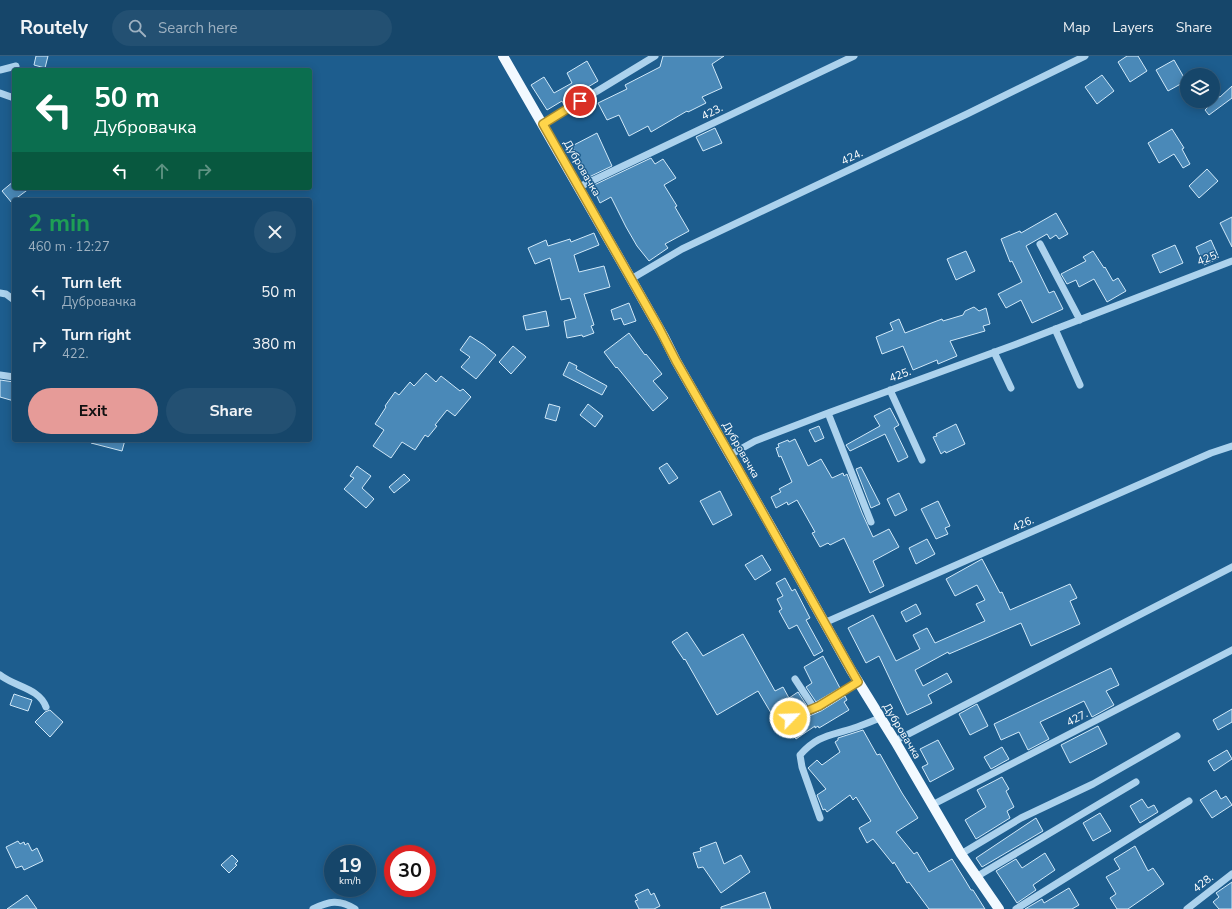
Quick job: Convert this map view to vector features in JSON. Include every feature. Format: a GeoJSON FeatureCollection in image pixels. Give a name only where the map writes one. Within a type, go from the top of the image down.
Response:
{"type":"FeatureCollection","features":[{"type":"Feature","properties":{"kind":"main road","name":"Дубровачка"},"geometry":{"type":"LineString","coordinates":[[503,56],[664,337],[676,361],[858,682],[895,741],[961,854],[999,909]]}},
{"type":"Feature","properties":{"kind":"street"},"geometry":{"type":"LineString","coordinates":[[543,124],[655,56]]}},
{"type":"Feature","properties":{"kind":"street","name":"423."},"geometry":{"type":"LineString","coordinates":[[579,188],[854,56]]}},
{"type":"Feature","properties":{"kind":"street","name":"424."},"geometry":{"type":"LineString","coordinates":[[631,279],[682,250],[1085,56]]}},
{"type":"Feature","properties":{"kind":"street"},"geometry":{"type":"LineString","coordinates":[[0,70],[16,66]]}},
{"type":"Feature","properties":{"kind":"street"},"geometry":{"type":"LineString","coordinates":[[0,93],[12,97]]}},
{"type":"Feature","properties":{"kind":"street"},"geometry":{"type":"LineString","coordinates":[[1040,244],[1080,320]]}},
{"type":"Feature","properties":{"kind":"street","name":"425."},"geometry":{"type":"LineString","coordinates":[[730,455],[754,442],[828,413],[1080,320],[1232,261]]}},
{"type":"Feature","properties":{"kind":"street"},"geometry":{"type":"LineString","coordinates":[[0,293],[6,294],[12,298]]}},
{"type":"Feature","properties":{"kind":"street"},"geometry":{"type":"LineString","coordinates":[[1055,329],[1080,385]]}},
{"type":"Feature","properties":{"kind":"street"},"geometry":{"type":"LineString","coordinates":[[994,352],[1011,388]]}},
{"type":"Feature","properties":{"kind":"street"},"geometry":{"type":"LineString","coordinates":[[0,375],[12,377]]}},
{"type":"Feature","properties":{"kind":"street"},"geometry":{"type":"LineString","coordinates":[[890,390],[922,460]]}},
{"type":"Feature","properties":{"kind":"street"},"geometry":{"type":"LineString","coordinates":[[828,413],[871,522]]}},
{"type":"Feature","properties":{"kind":"street","name":"426."},"geometry":{"type":"LineString","coordinates":[[824,623],[1211,453],[1232,446]]}},
{"type":"Feature","properties":{"kind":"street"},"geometry":{"type":"LineString","coordinates":[[895,741],[1232,567]]}},
{"type":"Feature","properties":{"kind":"street","name":"427."},"geometry":{"type":"LineString","coordinates":[[932,806],[1232,650]]}},
{"type":"Feature","properties":{"kind":"street"},"geometry":{"type":"LineString","coordinates":[[0,675],[7,681],[31,690],[43,699],[46,707]]}},
{"type":"Feature","properties":{"kind":"street"},"geometry":{"type":"LineString","coordinates":[[795,679],[814,708]]}},
{"type":"Feature","properties":{"kind":"street"},"geometry":{"type":"LineString","coordinates":[[790,718],[814,708],[858,682]]}},
{"type":"Feature","properties":{"kind":"street"},"geometry":{"type":"LineString","coordinates":[[820,818],[806,781],[800,755],[808,746],[826,735],[855,728],[880,718]]}},
{"type":"Feature","properties":{"kind":"street"},"geometry":{"type":"LineString","coordinates":[[961,854],[1021,818],[1093,784],[1177,736]]}},
{"type":"Feature","properties":{"kind":"street"},"geometry":{"type":"LineString","coordinates":[[976,877],[1136,782]]}},
{"type":"Feature","properties":{"kind":"street"},"geometry":{"type":"LineString","coordinates":[[1016,909],[1189,801]]}},
{"type":"Feature","properties":{"kind":"street","name":"428."},"geometry":{"type":"LineString","coordinates":[[1187,909],[1232,874]]}},
{"type":"Feature","properties":{"kind":"street"},"geometry":{"type":"LineString","coordinates":[[313,909],[324,903],[339,902],[355,909]]}},
{"type":"Feature","properties":{"kind":"building"},"geometry":{"type":"Polygon","coordinates":[[[36,56],[48,56],[45,68],[34,65],[36,56]]]}},
{"type":"Feature","properties":{"kind":"building"},"geometry":{"type":"Polygon","coordinates":[[[663,56],[724,56],[712,64],[722,88],[702,97],[706,103],[688,112],[687,111],[651,132],[648,126],[629,136],[619,115],[607,120],[598,103],[627,89],[625,85],[660,67],[663,56]]]}},
{"type":"Feature","properties":{"kind":"building"},"geometry":{"type":"Polygon","coordinates":[[[1127,56],[1138,56],[1147,71],[1130,82],[1118,62],[1127,56]]]}},
{"type":"Feature","properties":{"kind":"building"},"geometry":{"type":"Polygon","coordinates":[[[1174,60],[1180,70],[1180,84],[1168,91],[1156,70],[1174,60]]]}},
{"type":"Feature","properties":{"kind":"building"},"geometry":{"type":"Polygon","coordinates":[[[587,61],[598,81],[573,96],[575,99],[564,105],[562,101],[547,110],[531,85],[544,77],[554,93],[572,83],[567,73],[587,61]]]}},
{"type":"Feature","properties":{"kind":"building"},"geometry":{"type":"Polygon","coordinates":[[[1102,75],[1114,91],[1097,104],[1085,87],[1102,75]]]}},
{"type":"Feature","properties":{"kind":"building"},"geometry":{"type":"Polygon","coordinates":[[[1232,86],[1232,98],[1220,107],[1220,97],[1232,86]]]}},
{"type":"Feature","properties":{"kind":"building"},"geometry":{"type":"Polygon","coordinates":[[[1207,108],[1218,108],[1209,115],[1205,110],[1207,108]]]}},
{"type":"Feature","properties":{"kind":"building"},"geometry":{"type":"Polygon","coordinates":[[[715,128],[722,143],[703,151],[696,137],[715,128]]]}},
{"type":"Feature","properties":{"kind":"building"},"geometry":{"type":"Polygon","coordinates":[[[1172,129],[1184,148],[1182,149],[1190,164],[1183,168],[1174,154],[1159,163],[1148,143],[1172,129]]]}},
{"type":"Feature","properties":{"kind":"building"},"geometry":{"type":"Polygon","coordinates":[[[597,133],[612,166],[589,177],[572,146],[597,133]]]}},
{"type":"Feature","properties":{"kind":"building"},"geometry":{"type":"Polygon","coordinates":[[[651,158],[655,164],[663,159],[676,178],[664,185],[677,206],[675,207],[689,231],[665,244],[668,248],[649,261],[637,246],[611,197],[600,203],[592,186],[651,158]]]}},
{"type":"Feature","properties":{"kind":"building"},"geometry":{"type":"Polygon","coordinates":[[[1207,169],[1218,181],[1199,198],[1189,186],[1207,169]]]}},
{"type":"Feature","properties":{"kind":"building"},"geometry":{"type":"Polygon","coordinates":[[[12,183],[12,190],[27,190],[17,198],[12,198],[12,203],[2,191],[12,183]]]}},
{"type":"Feature","properties":{"kind":"building"},"geometry":{"type":"Polygon","coordinates":[[[1056,213],[1068,234],[1059,239],[1056,235],[1050,239],[1047,234],[1026,246],[1049,293],[1054,291],[1063,309],[1032,323],[1021,300],[1006,308],[998,294],[1022,282],[1012,261],[1010,262],[1001,239],[1020,231],[1021,233],[1056,213]]]}},
{"type":"Feature","properties":{"kind":"building"},"geometry":{"type":"Polygon","coordinates":[[[1232,217],[1232,247],[1220,223],[1232,217]]]}},
{"type":"Feature","properties":{"kind":"building"},"geometry":{"type":"Polygon","coordinates":[[[594,233],[599,245],[574,255],[579,272],[604,266],[610,287],[584,294],[594,325],[591,326],[594,333],[583,337],[582,335],[567,338],[564,321],[576,318],[570,298],[561,300],[550,258],[535,264],[528,248],[546,240],[548,246],[570,239],[571,242],[594,233]]]}},
{"type":"Feature","properties":{"kind":"building"},"geometry":{"type":"Polygon","coordinates":[[[1211,240],[1219,258],[1204,265],[1196,247],[1211,240]]]}},
{"type":"Feature","properties":{"kind":"building"},"geometry":{"type":"Polygon","coordinates":[[[1175,245],[1183,263],[1160,273],[1152,255],[1175,245]]]}},
{"type":"Feature","properties":{"kind":"building"},"geometry":{"type":"Polygon","coordinates":[[[966,251],[975,271],[956,280],[947,259],[966,251]]]}},
{"type":"Feature","properties":{"kind":"building"},"geometry":{"type":"Polygon","coordinates":[[[1093,251],[1113,281],[1118,278],[1126,291],[1107,302],[1094,279],[1079,287],[1076,280],[1067,284],[1061,274],[1086,261],[1083,257],[1093,251]]]}},
{"type":"Feature","properties":{"kind":"building"},"geometry":{"type":"Polygon","coordinates":[[[629,303],[636,321],[624,325],[621,318],[614,320],[611,310],[629,303]]]}},
{"type":"Feature","properties":{"kind":"building"},"geometry":{"type":"Polygon","coordinates":[[[974,307],[979,311],[986,308],[990,324],[983,326],[985,331],[950,341],[957,356],[938,364],[937,360],[913,370],[903,346],[882,354],[876,337],[893,330],[890,323],[899,319],[905,333],[942,319],[943,321],[963,315],[965,311],[974,307]]]}},
{"type":"Feature","properties":{"kind":"building"},"geometry":{"type":"Polygon","coordinates":[[[546,311],[549,326],[526,330],[523,316],[546,311]]]}},
{"type":"Feature","properties":{"kind":"building"},"geometry":{"type":"Polygon","coordinates":[[[629,333],[645,355],[646,354],[662,374],[653,381],[668,398],[653,411],[604,352],[629,333]]]}},
{"type":"Feature","properties":{"kind":"building"},"geometry":{"type":"Polygon","coordinates":[[[470,336],[496,355],[476,379],[461,367],[470,357],[460,350],[470,336]]]}},
{"type":"Feature","properties":{"kind":"building"},"geometry":{"type":"Polygon","coordinates":[[[513,346],[526,357],[511,374],[499,362],[513,346]]]}},
{"type":"Feature","properties":{"kind":"building"},"geometry":{"type":"Polygon","coordinates":[[[569,362],[577,366],[576,369],[607,386],[602,395],[563,375],[569,362]]]}},
{"type":"Feature","properties":{"kind":"building"},"geometry":{"type":"Polygon","coordinates":[[[426,373],[436,382],[441,376],[460,391],[463,389],[471,397],[455,416],[447,410],[435,425],[437,426],[428,437],[425,435],[415,450],[402,442],[391,458],[373,446],[384,430],[375,424],[395,392],[399,395],[410,382],[414,386],[426,373]]]}},
{"type":"Feature","properties":{"kind":"building"},"geometry":{"type":"Polygon","coordinates":[[[0,380],[12,382],[12,400],[0,397],[0,380]]]}},
{"type":"Feature","properties":{"kind":"building"},"geometry":{"type":"Polygon","coordinates":[[[549,404],[560,407],[556,421],[545,418],[549,404]]]}},
{"type":"Feature","properties":{"kind":"building"},"geometry":{"type":"Polygon","coordinates":[[[588,404],[603,416],[595,427],[580,415],[588,404]]]}},
{"type":"Feature","properties":{"kind":"building"},"geometry":{"type":"Polygon","coordinates":[[[890,408],[899,425],[894,428],[908,457],[898,462],[885,434],[850,451],[846,445],[880,426],[874,416],[890,408]]]}},
{"type":"Feature","properties":{"kind":"building"},"geometry":{"type":"Polygon","coordinates":[[[956,424],[965,444],[946,453],[945,451],[941,454],[933,437],[956,424]]]}},
{"type":"Feature","properties":{"kind":"building"},"geometry":{"type":"Polygon","coordinates":[[[819,426],[824,438],[815,442],[809,430],[819,426]]]}},
{"type":"Feature","properties":{"kind":"building"},"geometry":{"type":"Polygon","coordinates":[[[795,439],[808,466],[821,459],[832,478],[843,473],[844,476],[847,474],[873,537],[889,529],[899,547],[873,561],[884,586],[870,593],[844,538],[830,545],[828,543],[820,547],[812,533],[815,532],[797,500],[788,505],[787,502],[776,508],[771,497],[781,492],[779,489],[792,482],[776,448],[779,447],[778,444],[795,439]]]}},
{"type":"Feature","properties":{"kind":"building"},"geometry":{"type":"Polygon","coordinates":[[[91,442],[124,442],[122,451],[91,442]]]}},
{"type":"Feature","properties":{"kind":"building"},"geometry":{"type":"Polygon","coordinates":[[[667,463],[678,478],[669,484],[659,468],[667,463]]]}},
{"type":"Feature","properties":{"kind":"building"},"geometry":{"type":"Polygon","coordinates":[[[357,466],[371,476],[362,488],[374,499],[366,508],[344,489],[354,478],[350,476],[357,466]]]}},
{"type":"Feature","properties":{"kind":"building"},"geometry":{"type":"Polygon","coordinates":[[[861,467],[880,504],[871,508],[856,469],[861,467]]]}},
{"type":"Feature","properties":{"kind":"building"},"geometry":{"type":"Polygon","coordinates":[[[404,474],[410,480],[394,493],[389,487],[404,474]]]}},
{"type":"Feature","properties":{"kind":"building"},"geometry":{"type":"Polygon","coordinates":[[[720,491],[732,515],[713,525],[700,501],[720,491]]]}},
{"type":"Feature","properties":{"kind":"building"},"geometry":{"type":"Polygon","coordinates":[[[899,493],[907,510],[895,516],[887,499],[899,493]]]}},
{"type":"Feature","properties":{"kind":"building"},"geometry":{"type":"Polygon","coordinates":[[[938,501],[950,526],[945,528],[948,534],[936,539],[921,509],[938,501]]]}},
{"type":"Feature","properties":{"kind":"building"},"geometry":{"type":"Polygon","coordinates":[[[927,539],[935,554],[916,564],[909,548],[927,539]]]}},
{"type":"Feature","properties":{"kind":"building"},"geometry":{"type":"Polygon","coordinates":[[[762,555],[771,570],[755,580],[745,565],[762,555]]]}},
{"type":"Feature","properties":{"kind":"building"},"geometry":{"type":"Polygon","coordinates":[[[982,559],[1000,593],[1002,592],[1010,610],[1070,584],[1077,598],[1070,601],[1080,624],[1031,646],[1021,623],[949,654],[948,652],[915,670],[923,686],[947,673],[952,682],[928,695],[932,703],[907,715],[879,656],[866,663],[848,628],[873,615],[896,661],[920,649],[913,635],[927,628],[935,643],[985,621],[976,604],[985,600],[977,585],[955,596],[946,579],[982,559]]]}},
{"type":"Feature","properties":{"kind":"building"},"geometry":{"type":"Polygon","coordinates":[[[785,578],[792,591],[795,589],[810,618],[806,620],[823,651],[814,656],[797,625],[789,629],[779,611],[782,609],[777,599],[783,596],[776,583],[785,578]]]}},
{"type":"Feature","properties":{"kind":"building"},"geometry":{"type":"Polygon","coordinates":[[[916,604],[921,614],[906,622],[901,612],[916,604]]]}},
{"type":"Feature","properties":{"kind":"building"},"geometry":{"type":"Polygon","coordinates":[[[687,632],[703,656],[743,634],[775,691],[783,687],[789,698],[798,692],[807,706],[787,715],[786,718],[788,722],[793,723],[821,711],[845,696],[847,700],[844,702],[849,710],[819,728],[818,726],[815,728],[815,726],[796,739],[780,714],[774,718],[758,691],[717,715],[685,659],[684,660],[672,642],[687,632]]]}},
{"type":"Feature","properties":{"kind":"building"},"geometry":{"type":"Polygon","coordinates":[[[823,656],[840,688],[816,702],[806,687],[812,683],[804,667],[823,656]]]}},
{"type":"Feature","properties":{"kind":"building"},"geometry":{"type":"Polygon","coordinates":[[[1111,668],[1119,685],[1106,691],[1114,705],[1092,717],[1084,701],[1040,722],[1049,739],[1028,750],[1019,732],[1001,740],[994,724],[1111,668]]]}},
{"type":"Feature","properties":{"kind":"building"},"geometry":{"type":"Polygon","coordinates":[[[14,694],[32,700],[28,711],[10,705],[14,694]]]}},
{"type":"Feature","properties":{"kind":"building"},"geometry":{"type":"Polygon","coordinates":[[[977,704],[988,726],[970,735],[959,714],[977,704]]]}},
{"type":"Feature","properties":{"kind":"building"},"geometry":{"type":"Polygon","coordinates":[[[1232,709],[1232,722],[1218,730],[1213,720],[1232,709]]]}},
{"type":"Feature","properties":{"kind":"building"},"geometry":{"type":"Polygon","coordinates":[[[50,710],[63,722],[50,737],[35,722],[45,712],[50,710]]]}},
{"type":"Feature","properties":{"kind":"building"},"geometry":{"type":"Polygon","coordinates":[[[1098,726],[1107,744],[1070,763],[1061,745],[1098,726]]]}},
{"type":"Feature","properties":{"kind":"building"},"geometry":{"type":"Polygon","coordinates":[[[863,730],[877,755],[880,754],[918,818],[896,832],[914,854],[917,852],[929,872],[952,859],[971,890],[973,890],[985,909],[929,909],[909,882],[907,883],[894,862],[893,864],[873,839],[867,843],[859,828],[871,821],[856,797],[853,800],[850,795],[827,812],[825,809],[823,810],[817,795],[826,789],[808,768],[817,760],[822,765],[840,752],[835,742],[838,738],[863,730]]]}},
{"type":"Feature","properties":{"kind":"building"},"geometry":{"type":"Polygon","coordinates":[[[938,740],[954,769],[930,782],[922,767],[928,764],[920,749],[938,740]]]}},
{"type":"Feature","properties":{"kind":"building"},"geometry":{"type":"Polygon","coordinates":[[[1002,747],[1009,759],[991,769],[984,757],[1002,747]]]}},
{"type":"Feature","properties":{"kind":"building"},"geometry":{"type":"Polygon","coordinates":[[[1227,750],[1232,759],[1214,771],[1208,761],[1227,750]]]}},
{"type":"Feature","properties":{"kind":"building"},"geometry":{"type":"Polygon","coordinates":[[[1002,777],[1009,789],[1006,791],[1014,807],[1007,811],[1010,818],[976,839],[965,820],[986,807],[977,790],[1002,777]]]}},
{"type":"Feature","properties":{"kind":"building"},"geometry":{"type":"Polygon","coordinates":[[[1216,790],[1221,799],[1226,796],[1232,805],[1212,818],[1200,800],[1216,790]]]}},
{"type":"Feature","properties":{"kind":"building"},"geometry":{"type":"Polygon","coordinates":[[[1142,799],[1148,808],[1154,805],[1158,812],[1140,823],[1130,806],[1142,799]]]}},
{"type":"Feature","properties":{"kind":"building"},"geometry":{"type":"Polygon","coordinates":[[[1100,813],[1111,831],[1093,841],[1083,823],[1100,813]]]}},
{"type":"Feature","properties":{"kind":"building"},"geometry":{"type":"Polygon","coordinates":[[[1036,818],[1043,831],[982,867],[976,858],[1036,818]]]}},
{"type":"Feature","properties":{"kind":"building"},"geometry":{"type":"Polygon","coordinates":[[[18,841],[20,844],[24,842],[25,845],[28,843],[32,851],[37,848],[43,861],[24,870],[22,866],[16,868],[6,847],[18,841]]]}},
{"type":"Feature","properties":{"kind":"building"},"geometry":{"type":"Polygon","coordinates":[[[716,842],[724,864],[741,855],[750,872],[721,893],[703,867],[698,868],[693,853],[701,851],[700,848],[716,842]]]}},
{"type":"Feature","properties":{"kind":"building"},"geometry":{"type":"Polygon","coordinates":[[[1135,846],[1148,871],[1153,868],[1164,884],[1128,909],[1117,909],[1110,898],[1116,894],[1106,877],[1120,869],[1114,859],[1135,846]]]}},
{"type":"Feature","properties":{"kind":"building"},"geometry":{"type":"Polygon","coordinates":[[[1045,853],[1055,870],[1033,885],[1036,890],[1017,903],[996,871],[1016,859],[1022,868],[1045,853]]]}},
{"type":"Feature","properties":{"kind":"building"},"geometry":{"type":"Polygon","coordinates":[[[232,855],[238,861],[235,864],[237,865],[229,873],[221,865],[232,855]]]}},
{"type":"Feature","properties":{"kind":"building"},"geometry":{"type":"Polygon","coordinates":[[[1232,882],[1232,909],[1219,909],[1213,902],[1219,897],[1216,893],[1232,882]]]}},
{"type":"Feature","properties":{"kind":"building"},"geometry":{"type":"Polygon","coordinates":[[[1069,888],[1079,905],[1072,909],[1025,909],[1042,899],[1044,903],[1069,888]]]}},
{"type":"Feature","properties":{"kind":"building"},"geometry":{"type":"Polygon","coordinates":[[[648,889],[651,895],[654,893],[660,906],[654,909],[639,909],[635,901],[638,900],[635,895],[648,889]]]}},
{"type":"Feature","properties":{"kind":"building"},"geometry":{"type":"Polygon","coordinates":[[[765,892],[771,909],[721,909],[721,907],[765,892]]]}},
{"type":"Feature","properties":{"kind":"building"},"geometry":{"type":"Polygon","coordinates":[[[27,895],[37,909],[7,909],[27,895]]]}},
{"type":"Feature","properties":{"kind":"route"},"geometry":{"type":"LineString","coordinates":[[580,101],[543,124],[858,682],[819,706],[790,718]]}}]}
